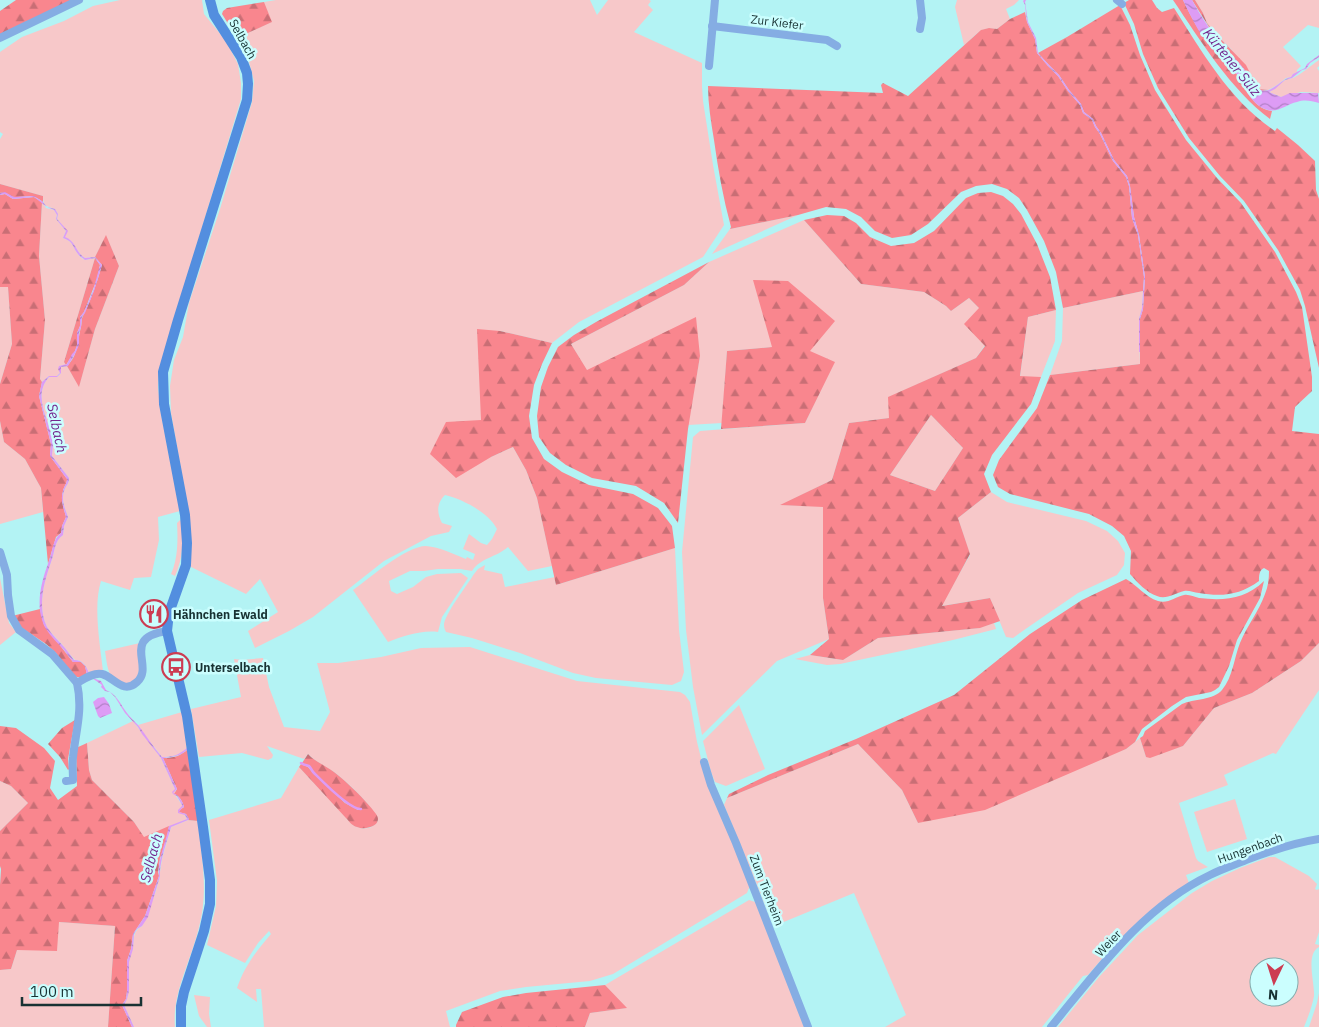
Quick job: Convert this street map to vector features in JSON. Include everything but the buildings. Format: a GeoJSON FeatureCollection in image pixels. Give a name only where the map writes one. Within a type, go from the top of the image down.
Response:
{"type":"FeatureCollection","features":[{"type":"Feature","properties":{"kind":"street"},"geometry":{"type":"LineString","coordinates":[[0,38],[79,0]]}},
{"type":"Feature","properties":{"kind":"street","name":"Selbach"},"geometry":{"type":"LineString","coordinates":[[181,1027],[181,1006],[184,992],[204,931],[210,904],[210,880],[188,716],[167,631],[169,613],[186,565],[187,543],[185,514],[164,404],[163,372],[247,100],[248,84],[247,73],[241,57],[214,15],[210,0]]}},
{"type":"Feature","properties":{"kind":"street"},"geometry":{"type":"LineString","coordinates":[[709,66],[716,0]]}},
{"type":"Feature","properties":{"kind":"street"},"geometry":{"type":"LineString","coordinates":[[920,0],[922,18],[920,29]]}},
{"type":"Feature","properties":{"kind":"street","name":"Zur Kiefer"},"geometry":{"type":"LineString","coordinates":[[712,26],[827,40],[837,46]]}},
{"type":"Feature","properties":{"kind":"street"},"geometry":{"type":"LineString","coordinates":[[0,552],[7,575],[11,616],[19,630],[52,654],[77,683],[79,720],[72,759],[73,780],[66,781]]}},
{"type":"Feature","properties":{"kind":"street"},"geometry":{"type":"LineString","coordinates":[[77,683],[95,674],[102,674],[127,687],[136,683],[141,677],[142,643],[146,637],[167,631]]}},
{"type":"Feature","properties":{"kind":"street","name":"Zum Tierheim"},"geometry":{"type":"LineString","coordinates":[[704,762],[711,785],[736,843],[808,1027]]}},
{"type":"Feature","properties":{"kind":"street","name":"Hungenbach"},"geometry":{"type":"LineString","coordinates":[[1192,885],[1210,875],[1268,851],[1291,844],[1319,839]]}},
{"type":"Feature","properties":{"kind":"street","name":"Weier"},"geometry":{"type":"LineString","coordinates":[[1051,1027],[1092,977],[1132,933],[1156,911],[1192,885]]}},
{"type":"Feature","properties":{"kind":"shaded area"},"geometry":{"type":"Polygon","coordinates":[[[120,0],[202,0],[204,14],[226,41],[238,64],[241,99],[159,370],[158,387],[161,414],[180,511],[158,517],[159,540],[151,577],[134,578],[130,590],[101,581],[97,613],[103,671],[89,673],[84,664],[75,660],[49,630],[42,611],[46,578],[56,544],[63,535],[68,517],[63,498],[69,478],[52,456],[52,435],[44,410],[42,393],[49,377],[57,377],[61,373],[61,367],[67,366],[79,386],[95,329],[119,266],[106,236],[95,257],[85,258],[71,241],[64,237],[67,231],[57,219],[58,214],[55,209],[44,204],[43,196],[0,184],[0,139],[3,134],[0,132],[0,52],[22,37],[64,21],[93,6],[120,0]]]}},
{"type":"Feature","properties":{"kind":"shaded area"},"geometry":{"type":"Polygon","coordinates":[[[276,0],[590,0],[597,15],[608,0],[649,0],[651,1],[648,5],[653,10],[634,32],[702,63],[703,101],[724,225],[703,257],[579,322],[552,343],[500,331],[491,457],[513,447],[526,470],[537,498],[552,566],[528,571],[508,547],[479,563],[472,571],[438,569],[410,571],[389,581],[391,591],[397,594],[413,587],[426,577],[437,574],[461,573],[468,578],[442,617],[438,632],[419,633],[388,642],[353,590],[399,557],[418,547],[436,548],[473,560],[475,554],[463,549],[469,534],[487,545],[497,529],[487,517],[474,507],[445,495],[440,502],[438,512],[442,523],[452,526],[449,532],[431,536],[384,561],[313,617],[255,648],[248,631],[278,612],[260,579],[246,594],[189,566],[188,509],[171,413],[170,386],[174,360],[183,337],[189,303],[252,102],[254,81],[248,58],[237,38],[271,22],[264,2],[276,0]]]}},
{"type":"Feature","properties":{"kind":"shaded area"},"geometry":{"type":"Polygon","coordinates":[[[957,0],[1019,0],[1006,9],[1010,19],[997,29],[982,30],[964,45],[955,7],[957,0]]]}},
{"type":"Feature","properties":{"kind":"shaded area"},"geometry":{"type":"Polygon","coordinates":[[[1195,0],[1319,0],[1319,28],[1308,25],[1283,47],[1301,66],[1297,72],[1268,90],[1260,89],[1231,49],[1207,23],[1195,0]]]}},
{"type":"Feature","properties":{"kind":"shaded area"},"geometry":{"type":"Polygon","coordinates":[[[1319,60],[1317,68],[1319,71],[1319,93],[1301,92],[1281,97],[1269,92],[1285,80],[1300,74],[1319,60]]]}},
{"type":"Feature","properties":{"kind":"shaded area"},"geometry":{"type":"Polygon","coordinates":[[[42,202],[46,208],[54,210],[57,215],[56,219],[66,231],[63,238],[71,243],[79,256],[85,260],[95,258],[64,362],[66,365],[59,366],[60,373],[57,376],[49,376],[42,382],[40,379],[45,320],[39,256],[42,202]]]}},
{"type":"Feature","properties":{"kind":"shaded area"},"geometry":{"type":"Polygon","coordinates":[[[798,215],[712,254],[730,229],[798,215]]]}},
{"type":"Feature","properties":{"kind":"shaded area"},"geometry":{"type":"Polygon","coordinates":[[[804,220],[861,284],[924,292],[951,311],[969,298],[979,308],[985,345],[976,358],[889,397],[889,418],[849,423],[832,480],[781,505],[823,506],[823,598],[829,639],[777,661],[702,735],[693,687],[686,630],[682,552],[693,437],[700,431],[805,423],[834,362],[810,352],[772,347],[727,351],[722,423],[688,425],[700,356],[587,371],[571,344],[684,285],[709,262],[804,220]]]}},
{"type":"Feature","properties":{"kind":"shaded area"},"geometry":{"type":"Polygon","coordinates":[[[8,286],[12,344],[0,384],[0,287],[8,286]]]}},
{"type":"Feature","properties":{"kind":"shaded area"},"geometry":{"type":"Polygon","coordinates":[[[1143,291],[1139,319],[1140,364],[1050,375],[1062,341],[1063,308],[1143,291]]]}},
{"type":"Feature","properties":{"kind":"shaded area"},"geometry":{"type":"Polygon","coordinates":[[[1056,310],[1055,341],[1041,377],[1020,377],[1028,317],[1056,310]]]}},
{"type":"Feature","properties":{"kind":"shaded area"},"geometry":{"type":"Polygon","coordinates":[[[931,415],[963,448],[935,491],[890,475],[931,415]]]}},
{"type":"Feature","properties":{"kind":"shaded area"},"geometry":{"type":"Polygon","coordinates":[[[0,421],[4,442],[25,459],[41,488],[43,512],[0,524],[0,421]]]}},
{"type":"Feature","properties":{"kind":"shaded area"},"geometry":{"type":"Polygon","coordinates":[[[991,492],[1007,502],[1086,521],[1107,531],[1118,541],[1125,553],[1124,565],[1117,575],[1078,593],[1013,638],[1006,637],[990,598],[941,606],[970,555],[958,518],[991,492]]]}},
{"type":"Feature","properties":{"kind":"shaded area"},"geometry":{"type":"Polygon","coordinates":[[[180,520],[182,549],[180,563],[175,576],[171,574],[176,556],[177,523],[180,520]]]}},
{"type":"Feature","properties":{"kind":"shaded area"},"geometry":{"type":"Polygon","coordinates":[[[675,548],[679,630],[684,672],[681,681],[672,685],[596,678],[573,673],[520,653],[446,632],[445,620],[452,607],[474,574],[485,565],[484,570],[502,574],[505,587],[555,577],[556,585],[675,548]]]}},
{"type":"Feature","properties":{"kind":"shaded area"},"geometry":{"type":"Polygon","coordinates":[[[0,578],[9,623],[16,632],[0,645],[0,578]]]}},
{"type":"Feature","properties":{"kind":"shaded area"},"geometry":{"type":"Polygon","coordinates":[[[994,623],[996,629],[840,664],[827,665],[795,659],[810,655],[843,660],[878,638],[979,628],[994,623]]]}},
{"type":"Feature","properties":{"kind":"shaded area"},"geometry":{"type":"Polygon","coordinates":[[[140,643],[140,668],[136,679],[129,683],[116,680],[109,672],[105,651],[140,643]]]}},
{"type":"Feature","properties":{"kind":"shaded area"},"geometry":{"type":"Polygon","coordinates":[[[1319,643],[1319,690],[1276,754],[1273,753],[1224,775],[1228,785],[1179,803],[1196,858],[1208,867],[1186,875],[1189,883],[1140,920],[1114,945],[1088,975],[1083,976],[1042,1027],[885,1027],[906,1015],[854,893],[774,926],[724,805],[727,798],[858,744],[902,790],[918,823],[1126,749],[1140,738],[1146,757],[1183,746],[1214,708],[1252,693],[1301,661],[1319,643]]]}},
{"type":"Feature","properties":{"kind":"shaded area"},"geometry":{"type":"Polygon","coordinates":[[[470,647],[577,681],[680,692],[685,695],[690,702],[705,774],[750,885],[747,893],[613,974],[590,981],[500,991],[446,1011],[450,1027],[264,1027],[261,989],[256,989],[257,1002],[237,988],[251,959],[271,934],[269,931],[258,943],[245,963],[207,945],[216,906],[217,881],[209,820],[281,798],[299,767],[353,825],[367,828],[373,826],[378,821],[372,809],[352,788],[334,772],[308,754],[304,759],[267,746],[273,755],[268,760],[242,753],[199,757],[191,709],[241,697],[234,659],[263,658],[269,687],[284,727],[320,731],[330,712],[317,663],[338,663],[381,657],[421,648],[470,647]]]}},
{"type":"Feature","properties":{"kind":"shaded area"},"geometry":{"type":"Polygon","coordinates":[[[739,705],[765,769],[726,786],[715,782],[703,741],[739,705]]]}},
{"type":"Feature","properties":{"kind":"shaded area"},"geometry":{"type":"Polygon","coordinates":[[[182,712],[187,748],[176,755],[162,757],[138,725],[182,712]]]}},
{"type":"Feature","properties":{"kind":"shaded area"},"geometry":{"type":"Polygon","coordinates":[[[133,721],[161,758],[187,819],[144,838],[134,822],[92,780],[89,770],[87,743],[133,721]]]}},
{"type":"Feature","properties":{"kind":"shaded area"},"geometry":{"type":"Polygon","coordinates":[[[0,781],[11,786],[28,803],[0,831],[0,781]]]}},
{"type":"Feature","properties":{"kind":"shaded area"},"geometry":{"type":"Polygon","coordinates":[[[1235,799],[1247,839],[1207,852],[1194,812],[1235,799]]]}},
{"type":"Feature","properties":{"kind":"shaded area"},"geometry":{"type":"Polygon","coordinates":[[[188,820],[198,821],[204,890],[198,931],[176,1003],[175,1027],[134,1027],[124,1005],[129,990],[129,962],[134,935],[142,926],[156,891],[171,827],[188,820]]]}},
{"type":"Feature","properties":{"kind":"shaded area"},"geometry":{"type":"Polygon","coordinates":[[[1269,857],[1275,857],[1309,876],[1317,884],[1315,889],[1319,889],[1319,932],[1315,944],[1319,945],[1319,947],[1312,956],[1314,996],[1304,1027],[1058,1027],[1099,977],[1138,935],[1192,893],[1240,868],[1269,857]]]}},
{"type":"Feature","properties":{"kind":"shaded area"},"geometry":{"type":"Polygon","coordinates":[[[749,900],[758,903],[804,1027],[585,1027],[590,1013],[626,1008],[605,985],[749,900]]]}},
{"type":"Feature","properties":{"kind":"shaded area"},"geometry":{"type":"Polygon","coordinates":[[[59,922],[115,926],[108,1027],[0,1027],[0,970],[11,969],[17,950],[59,922]]]}},
{"type":"Feature","properties":{"kind":"shaded area"},"geometry":{"type":"Polygon","coordinates":[[[1319,993],[1319,1027],[1309,1027],[1317,1003],[1319,993]]]}},
{"type":"Feature","properties":{"kind":"shaded area"},"geometry":{"type":"Polygon","coordinates":[[[194,995],[210,997],[209,1014],[211,1027],[207,1027],[199,1016],[194,995]]]}},
{"type":"Feature","properties":{"kind":"green space"},"geometry":{"type":"Polygon","coordinates":[[[16,0],[74,0],[0,36],[0,11],[16,0]]]}},
{"type":"Feature","properties":{"kind":"green space"},"geometry":{"type":"Polygon","coordinates":[[[1129,0],[1152,0],[1162,12],[1174,8],[1218,75],[1244,105],[1275,131],[1277,128],[1315,161],[1316,190],[1319,199],[1319,368],[1300,290],[1278,250],[1244,201],[1220,176],[1189,138],[1158,88],[1124,3],[1129,0]]]}},
{"type":"Feature","properties":{"kind":"green space"},"geometry":{"type":"Polygon","coordinates":[[[1173,0],[1183,0],[1206,41],[1229,64],[1253,100],[1264,109],[1272,111],[1270,119],[1242,94],[1229,79],[1205,48],[1173,0]]]}},
{"type":"Feature","properties":{"kind":"green space"},"geometry":{"type":"Polygon","coordinates":[[[1192,0],[1195,0],[1207,23],[1215,33],[1246,65],[1257,87],[1268,90],[1261,91],[1256,88],[1244,69],[1214,35],[1192,0]]]}},
{"type":"Feature","properties":{"kind":"green space"},"geometry":{"type":"Polygon","coordinates":[[[264,2],[272,22],[237,38],[222,14],[223,11],[227,8],[264,2]]]}},
{"type":"Feature","properties":{"kind":"green space"},"geometry":{"type":"Polygon","coordinates":[[[1120,5],[1130,25],[1155,90],[1186,140],[1217,178],[1241,203],[1275,252],[1296,292],[1302,307],[1312,377],[1312,391],[1295,407],[1292,431],[1319,434],[1319,643],[1301,661],[1252,693],[1214,708],[1183,746],[1150,758],[1146,757],[1140,738],[1145,731],[1182,704],[1214,696],[1226,685],[1240,643],[1266,591],[1269,571],[1264,568],[1262,569],[1259,581],[1252,586],[1230,594],[1215,595],[1186,591],[1167,597],[1153,595],[1130,574],[1131,551],[1124,536],[1112,526],[1089,514],[1010,494],[998,487],[993,475],[999,460],[1037,408],[1050,375],[1140,364],[1140,319],[1143,309],[1145,277],[1127,176],[1114,160],[1093,119],[1084,112],[1081,104],[1059,75],[1038,53],[1120,5]]]}},
{"type":"Feature","properties":{"kind":"green space"},"geometry":{"type":"Polygon","coordinates":[[[1025,12],[1027,22],[1035,39],[1037,53],[1058,76],[1080,105],[1083,113],[1092,120],[1113,161],[1126,177],[1129,186],[1132,218],[1138,235],[1144,277],[1143,291],[1063,308],[1056,272],[1044,241],[1027,210],[1019,198],[1007,189],[992,184],[976,186],[961,192],[928,224],[911,235],[892,238],[875,231],[861,217],[846,209],[826,207],[798,215],[730,229],[717,162],[708,86],[883,93],[881,85],[883,83],[908,96],[981,30],[997,29],[1010,19],[1025,12]]]}},
{"type":"Feature","properties":{"kind":"green space"},"geometry":{"type":"Polygon","coordinates":[[[0,184],[43,196],[43,202],[32,196],[13,197],[0,193],[0,184]]]}},
{"type":"Feature","properties":{"kind":"green space"},"geometry":{"type":"Polygon","coordinates":[[[991,192],[1003,196],[1021,214],[1037,244],[1050,277],[1056,310],[1028,317],[1020,376],[1041,377],[1031,404],[992,455],[984,474],[991,492],[958,518],[970,554],[942,606],[990,598],[1000,621],[980,628],[878,638],[843,660],[810,655],[829,639],[823,598],[823,507],[780,505],[832,480],[849,423],[889,418],[888,397],[976,358],[985,346],[964,324],[979,308],[969,298],[951,311],[924,292],[861,284],[804,220],[827,215],[844,216],[856,223],[870,237],[891,246],[914,243],[934,231],[966,198],[978,193],[991,192]],[[931,415],[890,475],[935,491],[963,448],[931,415]]]}},
{"type":"Feature","properties":{"kind":"green space"},"geometry":{"type":"Polygon","coordinates":[[[5,194],[13,199],[34,197],[42,202],[39,256],[45,320],[40,379],[42,382],[39,396],[51,444],[50,456],[67,479],[62,498],[66,517],[61,533],[56,537],[48,564],[41,488],[25,459],[4,442],[0,421],[0,384],[12,344],[8,287],[0,287],[0,195],[5,194]]]}},
{"type":"Feature","properties":{"kind":"green space"},"geometry":{"type":"Polygon","coordinates":[[[106,235],[119,266],[95,329],[79,387],[67,366],[76,352],[82,318],[100,272],[102,265],[95,257],[106,235]]]}},
{"type":"Feature","properties":{"kind":"green space"},"geometry":{"type":"Polygon","coordinates":[[[95,258],[100,265],[97,279],[84,312],[80,317],[75,351],[66,365],[64,362],[95,258]]]}},
{"type":"Feature","properties":{"kind":"green space"},"geometry":{"type":"Polygon","coordinates":[[[709,262],[684,285],[571,344],[587,370],[696,317],[700,356],[688,429],[678,523],[664,503],[636,486],[592,478],[566,465],[550,453],[539,437],[537,416],[541,387],[558,347],[596,322],[709,262]]]}},
{"type":"Feature","properties":{"kind":"green space"},"geometry":{"type":"Polygon","coordinates":[[[753,280],[788,281],[835,321],[810,351],[835,362],[805,423],[721,429],[727,351],[772,347],[753,280]]]}},
{"type":"Feature","properties":{"kind":"green space"},"geometry":{"type":"Polygon","coordinates":[[[477,329],[500,331],[552,343],[534,385],[529,416],[532,438],[544,459],[562,472],[589,485],[633,494],[658,508],[672,526],[675,548],[556,585],[537,498],[526,470],[513,447],[491,457],[456,478],[430,454],[446,422],[481,420],[477,329]]]}},
{"type":"Feature","properties":{"kind":"green space"},"geometry":{"type":"Polygon","coordinates":[[[1126,579],[1149,597],[1162,602],[1186,595],[1208,599],[1226,599],[1250,592],[1264,581],[1260,598],[1237,640],[1229,666],[1219,687],[1211,692],[1186,697],[1172,706],[1142,729],[1135,742],[1126,749],[985,810],[918,823],[902,790],[858,744],[727,798],[729,794],[768,775],[856,739],[954,695],[1030,634],[1082,600],[1126,579]]]}},
{"type":"Feature","properties":{"kind":"green space"},"geometry":{"type":"Polygon","coordinates":[[[40,609],[44,625],[73,662],[81,662],[85,666],[87,675],[77,677],[72,675],[56,653],[22,628],[12,616],[40,609]]]}},
{"type":"Feature","properties":{"kind":"green space"},"geometry":{"type":"Polygon","coordinates":[[[75,720],[68,759],[68,770],[60,757],[48,744],[62,728],[75,720]]]}},
{"type":"Feature","properties":{"kind":"green space"},"geometry":{"type":"Polygon","coordinates":[[[0,726],[16,728],[44,748],[55,761],[50,788],[58,800],[77,786],[76,748],[87,743],[89,770],[92,780],[134,822],[144,837],[169,826],[160,858],[159,876],[145,916],[133,934],[127,961],[127,991],[126,999],[122,1005],[132,1027],[108,1027],[115,926],[59,922],[57,951],[17,950],[11,969],[0,970],[0,831],[28,803],[11,786],[0,781],[0,726]]]}},
{"type":"Feature","properties":{"kind":"green space"},"geometry":{"type":"Polygon","coordinates":[[[188,749],[198,821],[188,820],[186,814],[179,812],[184,807],[179,797],[174,794],[177,789],[163,758],[177,756],[188,749]]]}},
{"type":"Feature","properties":{"kind":"green space"},"geometry":{"type":"Polygon","coordinates":[[[308,754],[334,772],[362,797],[376,814],[378,821],[376,824],[369,828],[361,828],[351,823],[299,767],[301,764],[308,767],[345,803],[358,810],[361,808],[355,808],[346,803],[309,766],[302,763],[308,754]]]}},
{"type":"Feature","properties":{"kind":"green space"},"geometry":{"type":"Polygon","coordinates":[[[605,985],[627,1008],[590,1013],[585,1027],[456,1027],[462,1012],[503,997],[605,985]]]}},
{"type":"Feature","properties":{"kind":"water"},"geometry":{"type":"Polygon","coordinates":[[[1024,0],[1026,0],[1028,22],[1036,38],[1038,53],[1059,75],[1081,104],[1084,112],[1093,119],[1114,160],[1127,176],[1139,235],[1145,277],[1143,309],[1140,319],[1140,352],[1139,319],[1142,308],[1144,277],[1138,235],[1132,218],[1129,186],[1126,177],[1113,161],[1092,120],[1083,113],[1080,105],[1058,76],[1037,53],[1035,39],[1027,22],[1024,0]]]}},
{"type":"Feature","properties":{"kind":"water","name":"Kürtener Sülz"},"geometry":{"type":"Polygon","coordinates":[[[1183,0],[1192,0],[1216,37],[1244,69],[1257,89],[1264,91],[1272,88],[1293,74],[1305,68],[1307,64],[1319,55],[1306,69],[1292,78],[1285,80],[1269,92],[1281,97],[1290,93],[1318,93],[1319,103],[1303,101],[1272,111],[1261,107],[1250,96],[1230,64],[1202,36],[1183,0]]]}},
{"type":"Feature","properties":{"kind":"water"},"geometry":{"type":"Polygon","coordinates":[[[5,192],[14,197],[34,196],[47,207],[34,197],[13,199],[5,194],[0,195],[0,193],[5,192]]]}},
{"type":"Feature","properties":{"kind":"water"},"geometry":{"type":"Polygon","coordinates":[[[48,207],[55,209],[58,214],[57,219],[68,231],[65,237],[72,241],[82,256],[85,258],[95,257],[102,265],[94,291],[82,317],[79,345],[76,352],[68,366],[61,367],[61,373],[57,377],[49,377],[42,393],[44,410],[52,435],[52,456],[69,478],[63,498],[68,517],[63,535],[56,544],[46,578],[42,611],[49,630],[74,660],[80,661],[84,664],[89,673],[87,675],[85,666],[81,662],[73,662],[48,632],[40,612],[43,578],[54,542],[61,533],[66,517],[62,498],[67,479],[50,456],[51,444],[39,396],[42,382],[49,376],[57,376],[60,373],[59,366],[67,364],[75,351],[80,317],[93,291],[100,265],[95,258],[85,260],[71,243],[63,238],[66,231],[56,219],[57,215],[54,210],[48,207]]]}},
{"type":"Feature","properties":{"kind":"water"},"geometry":{"type":"Polygon","coordinates":[[[92,678],[101,681],[106,690],[110,692],[105,691],[101,687],[102,685],[92,678]]]}},
{"type":"Feature","properties":{"kind":"water"},"geometry":{"type":"Polygon","coordinates":[[[110,692],[116,697],[162,757],[173,756],[188,749],[177,756],[163,758],[177,789],[173,793],[179,797],[184,807],[179,812],[186,814],[189,819],[171,827],[162,858],[160,876],[148,917],[134,934],[133,949],[129,962],[129,991],[124,1005],[134,1027],[132,1027],[122,1005],[126,999],[127,961],[133,934],[145,916],[159,876],[160,858],[169,826],[187,819],[185,815],[178,813],[182,805],[177,796],[173,794],[172,792],[175,789],[161,758],[110,692]]]}},
{"type":"Feature","properties":{"kind":"water"},"geometry":{"type":"Polygon","coordinates":[[[104,697],[112,713],[100,718],[93,702],[98,698],[104,697]]]}},
{"type":"Feature","properties":{"kind":"waterway"},"geometry":{"type":"LineString","coordinates":[[301,763],[309,766],[330,789],[350,805],[361,809]]}},
{"type":"Feature","properties":{"kind":"place","name":"Hähnchen Ewald"},"geometry":{"type":"Point","coordinates":[154,614]}},
{"type":"Feature","properties":{"kind":"place","name":"Unterselbach"},"geometry":{"type":"Point","coordinates":[176,667]}}]}
